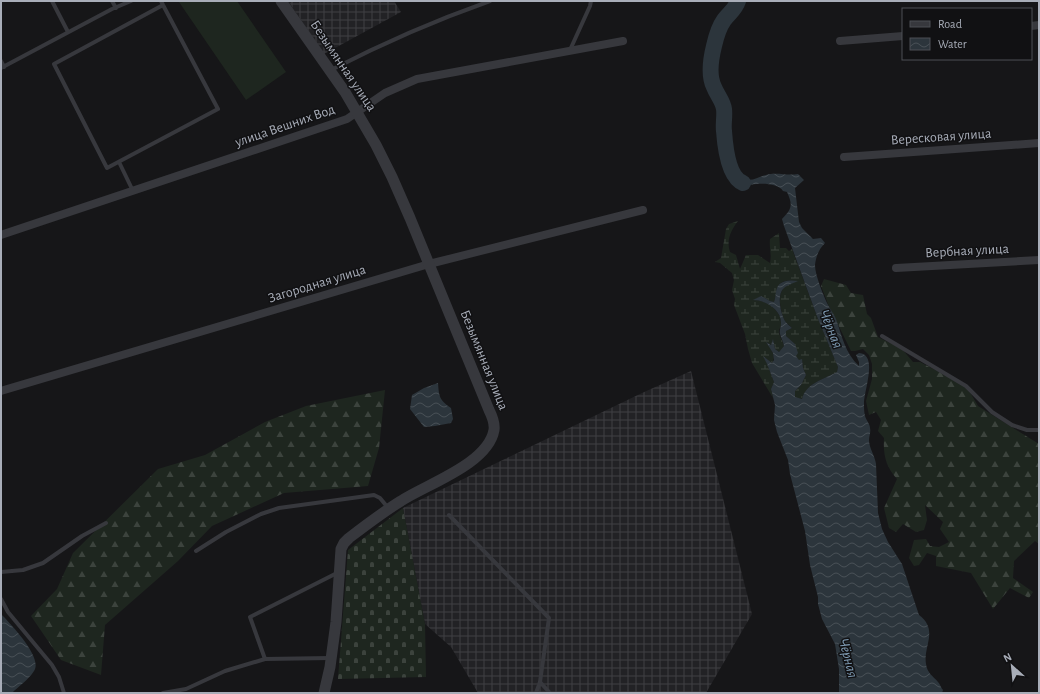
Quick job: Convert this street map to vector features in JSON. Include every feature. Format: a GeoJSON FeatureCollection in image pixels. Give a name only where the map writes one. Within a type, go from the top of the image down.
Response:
{"type":"FeatureCollection","features":[{"type":"Feature","properties":{"kind":"street","name":"Безымянная улица"},"geometry":{"type":"LineString","coordinates":[[281,1],[331,71],[357,111],[392,177],[492,417],[494,431],[486,448],[471,462],[411,495],[389,509],[344,543],[341,549],[332,658],[324,693]]}},
{"type":"Feature","properties":{"kind":"street"},"geometry":{"type":"LineString","coordinates":[[840,41],[902,36]]}},
{"type":"Feature","properties":{"kind":"street","name":"улица Вешних Вод"},"geometry":{"type":"LineString","coordinates":[[1,235],[347,119],[385,93],[417,79],[623,41]]}},
{"type":"Feature","properties":{"kind":"street","name":"Вересковая улица"},"geometry":{"type":"LineString","coordinates":[[844,157],[1039,142]]}},
{"type":"Feature","properties":{"kind":"street","name":"Загородная улица"},"geometry":{"type":"LineString","coordinates":[[1,391],[429,264],[643,210]]}},
{"type":"Feature","properties":{"kind":"street","name":"Вербная улица"},"geometry":{"type":"LineString","coordinates":[[896,268],[1039,260]]}},
{"type":"Feature","properties":{"kind":"lane"},"geometry":{"type":"LineString","coordinates":[[52,1],[68,32]]}},
{"type":"Feature","properties":{"kind":"lane"},"geometry":{"type":"LineString","coordinates":[[112,1],[116,8]]}},
{"type":"Feature","properties":{"kind":"lane"},"geometry":{"type":"LineString","coordinates":[[1,61],[2,67],[131,1]]}},
{"type":"Feature","properties":{"kind":"lane"},"geometry":{"type":"LineString","coordinates":[[331,71],[371,50],[447,16],[490,1]]}},
{"type":"Feature","properties":{"kind":"lane"},"geometry":{"type":"LineString","coordinates":[[570,51],[591,1]]}},
{"type":"Feature","properties":{"kind":"lane"},"geometry":{"type":"LineString","coordinates":[[162,3],[218,109],[107,168],[54,64],[162,3]]}},
{"type":"Feature","properties":{"kind":"lane"},"geometry":{"type":"LineString","coordinates":[[119,162],[133,190]]}},
{"type":"Feature","properties":{"kind":"lane"},"geometry":{"type":"LineString","coordinates":[[882,336],[966,386],[992,412],[1012,425],[1027,430],[1039,430]]}},
{"type":"Feature","properties":{"kind":"lane"},"geometry":{"type":"LineString","coordinates":[[196,551],[226,532],[262,514],[279,508],[374,495],[380,498],[389,509]]}},
{"type":"Feature","properties":{"kind":"lane"},"geometry":{"type":"LineString","coordinates":[[449,515],[549,618],[540,682],[536,693]]}},
{"type":"Feature","properties":{"kind":"lane"},"geometry":{"type":"LineString","coordinates":[[1,572],[23,570],[43,563],[82,536],[106,522]]}},
{"type":"Feature","properties":{"kind":"lane"},"geometry":{"type":"LineString","coordinates":[[266,659],[250,617],[339,572]]}},
{"type":"Feature","properties":{"kind":"lane"},"geometry":{"type":"LineString","coordinates":[[1,599],[8,612],[52,665],[59,678],[64,693]]}},
{"type":"Feature","properties":{"kind":"lane"},"geometry":{"type":"LineString","coordinates":[[163,693],[173,693],[186,689],[225,670],[266,659],[332,658]]}},
{"type":"Feature","properties":{"kind":"lane"},"geometry":{"type":"LineString","coordinates":[[540,682],[550,693]]}},
{"type":"Feature","properties":{"kind":"shaded area"},"geometry":{"type":"Polygon","coordinates":[[[288,1],[394,1],[401,12],[324,54],[288,1]]]}},
{"type":"Feature","properties":{"kind":"shaded area"},"geometry":{"type":"Polygon","coordinates":[[[691,371],[752,614],[706,693],[478,693],[451,647],[425,624],[403,508],[691,371]]]}},
{"type":"Feature","properties":{"kind":"green space"},"geometry":{"type":"Polygon","coordinates":[[[237,1],[286,72],[246,100],[179,2],[237,1]]]}},
{"type":"Feature","properties":{"kind":"green space"},"geometry":{"type":"Polygon","coordinates":[[[738,221],[731,232],[729,248],[730,252],[736,255],[740,269],[746,255],[758,255],[770,263],[770,239],[779,233],[780,248],[786,248],[789,251],[792,249],[818,319],[838,367],[837,372],[811,385],[807,389],[802,399],[794,397],[795,391],[801,385],[806,375],[802,360],[799,360],[796,356],[795,344],[786,336],[786,331],[792,328],[785,321],[780,301],[781,292],[783,289],[787,285],[797,281],[790,280],[782,282],[778,288],[774,302],[761,296],[754,300],[759,300],[768,304],[776,310],[781,320],[779,333],[784,346],[779,352],[775,349],[773,340],[771,345],[767,343],[774,357],[772,363],[764,357],[774,382],[771,389],[773,398],[752,363],[745,334],[734,305],[735,299],[732,290],[734,280],[732,273],[720,263],[715,262],[721,258],[726,229],[729,224],[738,221]]]}},
{"type":"Feature","properties":{"kind":"green space"},"geometry":{"type":"Polygon","coordinates":[[[824,279],[846,285],[851,293],[863,295],[867,314],[871,318],[878,337],[902,349],[913,362],[920,362],[962,384],[971,394],[978,406],[1039,444],[1039,544],[1035,541],[1014,561],[1013,578],[1033,592],[1029,598],[1010,588],[993,609],[971,573],[936,566],[936,556],[927,553],[919,565],[914,566],[909,558],[914,540],[926,539],[930,546],[939,547],[949,542],[940,529],[943,522],[925,505],[927,520],[924,530],[916,532],[903,524],[896,532],[889,528],[884,508],[897,479],[890,470],[886,460],[884,438],[878,431],[881,420],[876,412],[869,415],[866,401],[872,379],[872,364],[869,355],[863,349],[851,351],[821,286],[824,279]]]}},
{"type":"Feature","properties":{"kind":"green space"},"geometry":{"type":"Polygon","coordinates":[[[385,390],[379,448],[368,486],[284,493],[212,526],[178,561],[105,625],[101,675],[61,660],[31,616],[57,589],[73,553],[158,469],[205,455],[265,422],[306,406],[385,390]]]}},
{"type":"Feature","properties":{"kind":"green space"},"geometry":{"type":"Polygon","coordinates":[[[403,508],[425,624],[426,677],[338,679],[348,550],[403,508]]]}},
{"type":"Feature","properties":{"kind":"water"},"geometry":{"type":"Polygon","coordinates":[[[730,167],[741,177],[748,180],[770,174],[798,174],[804,180],[795,188],[799,222],[802,228],[813,239],[821,238],[825,243],[819,250],[816,259],[816,274],[825,299],[836,319],[850,356],[859,366],[856,355],[859,353],[865,355],[868,360],[869,375],[864,399],[864,410],[870,426],[869,443],[876,464],[878,513],[882,529],[888,542],[902,564],[919,615],[928,626],[929,638],[926,651],[927,667],[929,672],[943,690],[942,693],[839,693],[839,669],[835,644],[822,619],[818,604],[818,597],[810,565],[805,531],[790,474],[788,460],[774,420],[775,405],[771,389],[774,382],[763,356],[772,363],[774,360],[773,353],[766,342],[771,345],[773,339],[775,349],[779,352],[784,346],[780,333],[781,319],[776,310],[768,304],[758,300],[753,300],[761,296],[774,302],[778,285],[783,282],[798,281],[784,288],[780,295],[783,318],[792,328],[786,331],[786,336],[795,344],[798,353],[796,356],[799,360],[802,359],[803,368],[806,375],[801,385],[795,391],[795,397],[802,399],[807,389],[811,385],[837,372],[838,367],[818,319],[784,226],[782,219],[790,209],[791,204],[787,192],[776,186],[764,184],[747,186],[744,188],[735,180],[730,167]]]}},
{"type":"Feature","properties":{"kind":"water"},"geometry":{"type":"Polygon","coordinates":[[[438,383],[440,397],[444,403],[451,408],[453,419],[451,423],[424,427],[410,409],[412,395],[424,388],[438,383]]]}},
{"type":"Feature","properties":{"kind":"water"},"geometry":{"type":"Polygon","coordinates":[[[1,614],[26,643],[31,651],[36,665],[34,671],[27,680],[12,693],[1,693],[1,614]]]}},
{"type":"Feature","properties":{"kind":"waterway","name":"Чёрная"},"geometry":{"type":"LineString","coordinates":[[738,1],[734,9],[722,23],[718,32],[712,56],[711,77],[724,109],[725,144],[728,160],[734,174],[738,180],[743,183]]}}]}
